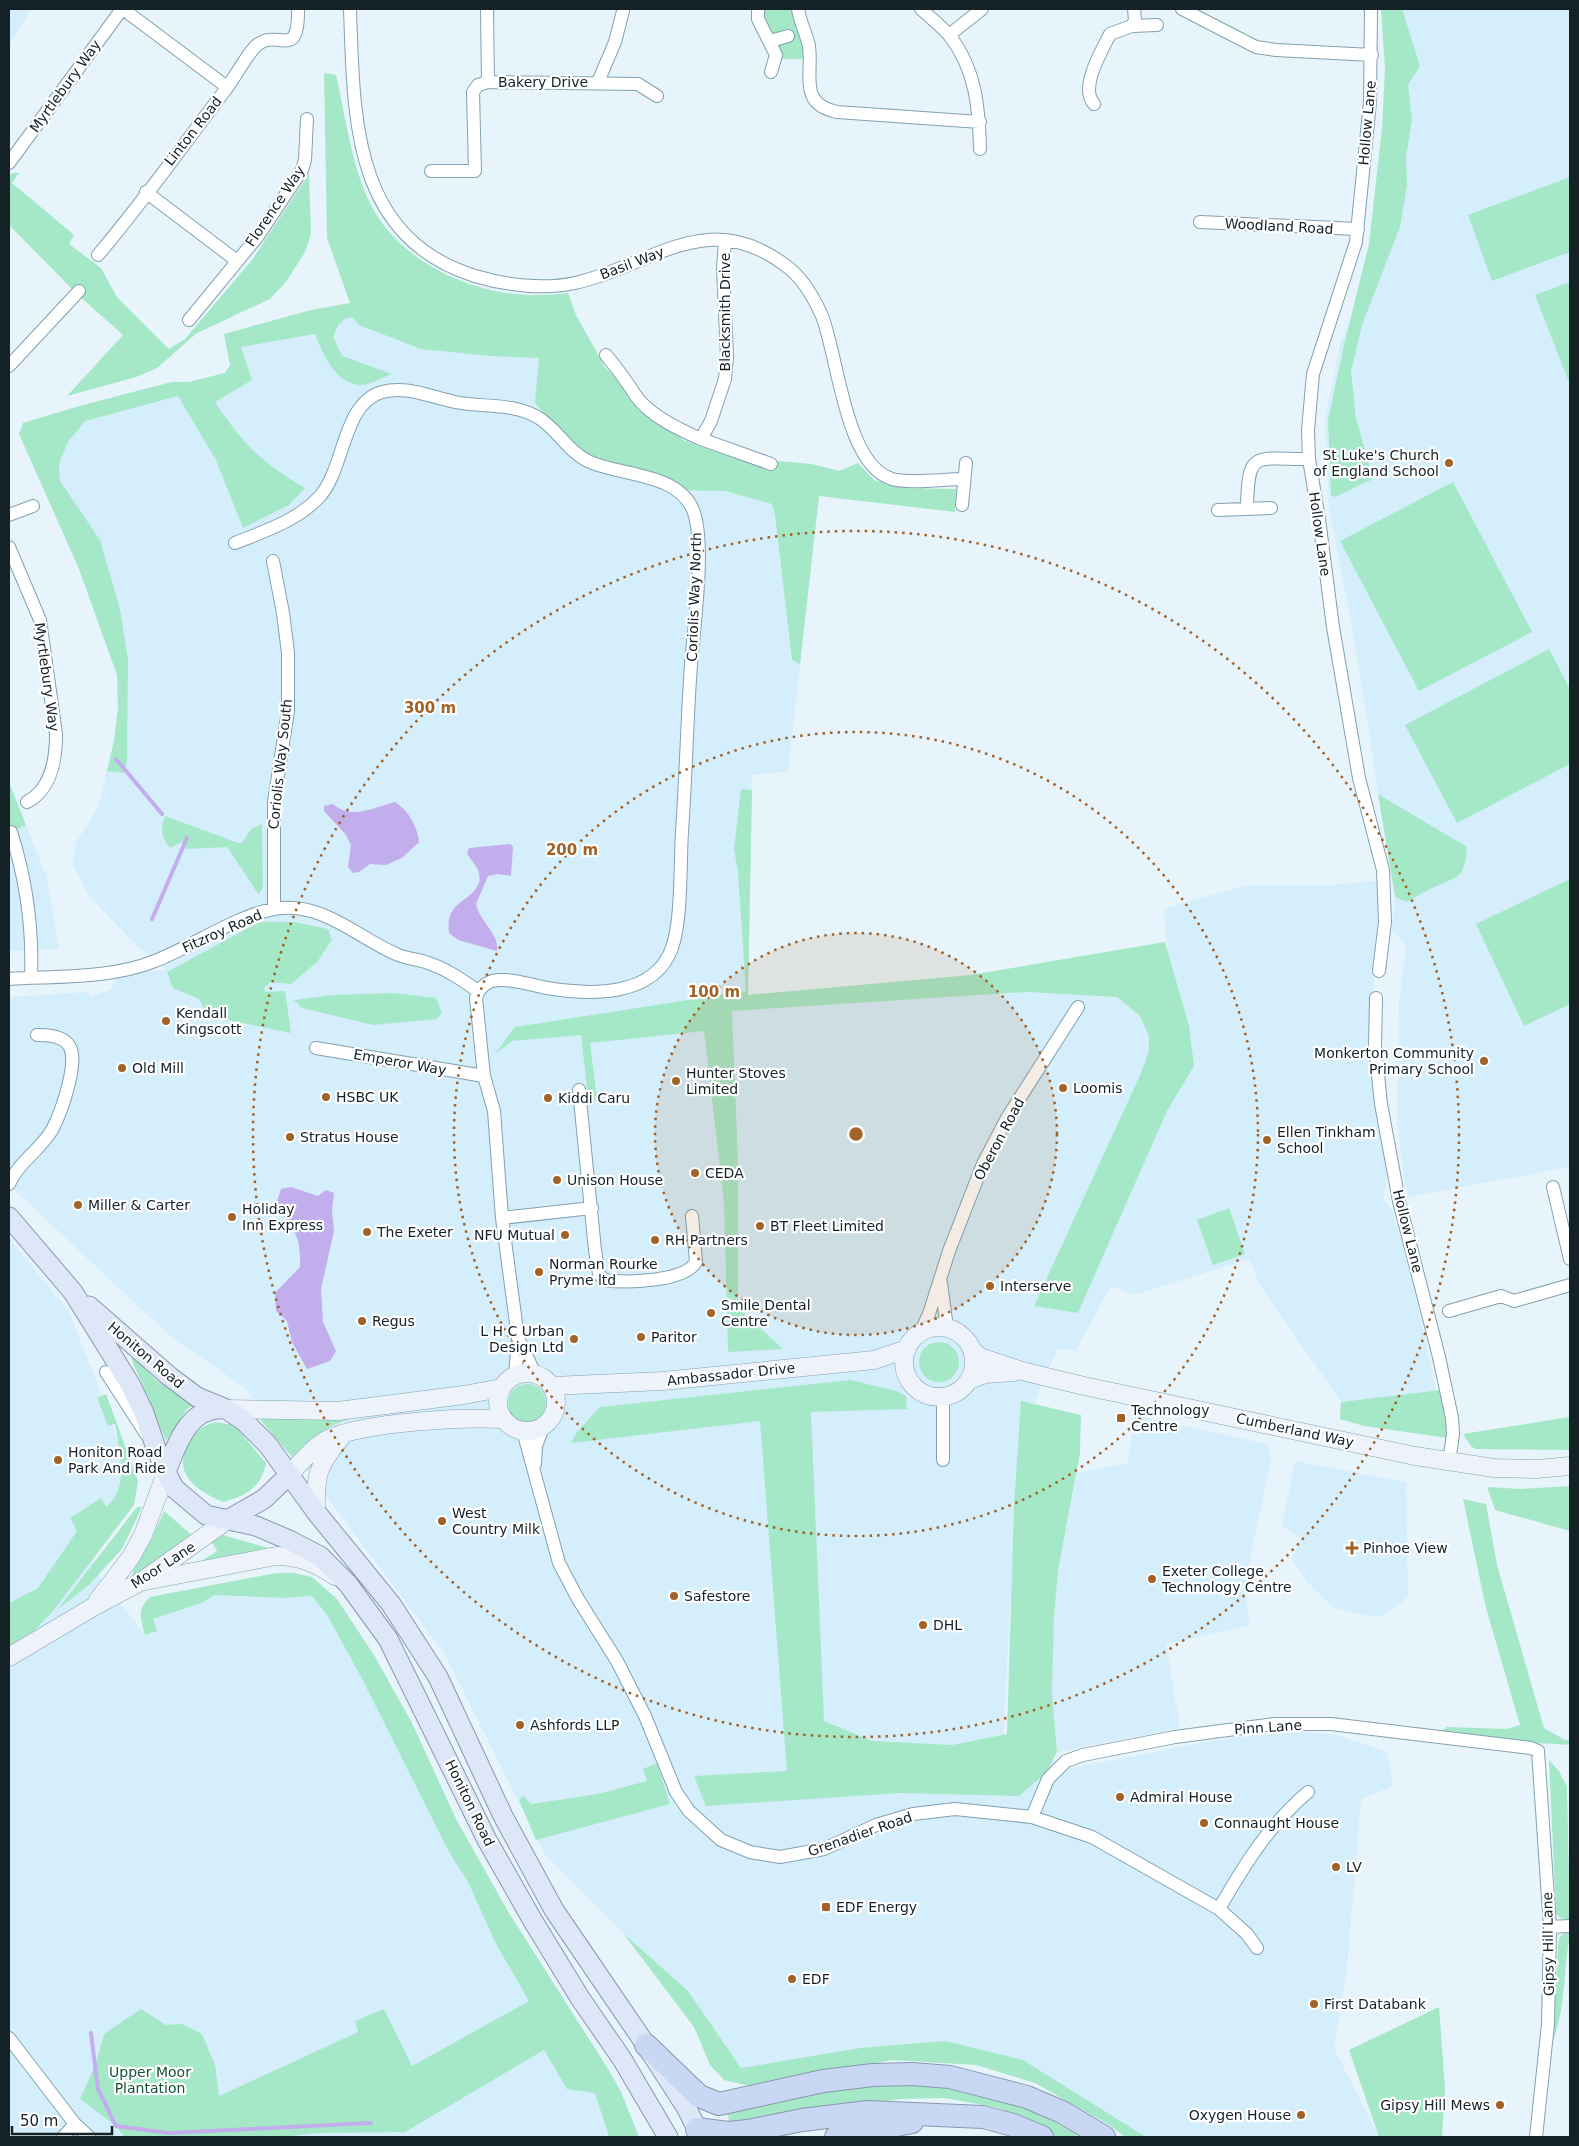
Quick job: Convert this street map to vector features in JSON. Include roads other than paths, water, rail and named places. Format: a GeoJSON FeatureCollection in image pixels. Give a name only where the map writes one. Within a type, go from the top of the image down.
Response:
{"type":"FeatureCollection","features":[{"type":"Feature","properties":{"kind":"highway"},"geometry":{"type":"LineString","coordinates":[[646,2045],[699,2096],[719,2104],[823,2082],[874,2075],[912,2074],[950,2077],[1026,2097],[1062,2112],[1104,2137]]}},
{"type":"Feature","properties":{"kind":"highway"},"geometry":{"type":"LineString","coordinates":[[697,2129],[719,2104]]}},
{"type":"Feature","properties":{"kind":"highway"},"geometry":{"type":"LineString","coordinates":[[697,2129],[728,2133],[802,2120],[868,2112],[983,2116],[1013,2124],[1042,2137]]}},
{"type":"Feature","properties":{"kind":"highway"},"geometry":{"type":"LineString","coordinates":[[836,2137],[950,2115]]}},
{"type":"Feature","properties":{"kind":"main road","name":"Honiton Road"},"geometry":{"type":"LineString","coordinates":[[9,1217],[73,1292],[169,1376],[197,1397],[225,1408]]}},
{"type":"Feature","properties":{"kind":"main road","name":"Honiton Road"},"geometry":{"type":"LineString","coordinates":[[73,1292],[130,1384],[144,1413],[156,1451],[166,1472]]}},
{"type":"Feature","properties":{"kind":"main road"},"geometry":{"type":"LineString","coordinates":[[937,1327],[947,1328],[960,1334],[972,1350],[973,1366],[969,1380],[961,1389],[943,1397],[927,1395],[918,1390],[906,1374],[904,1357],[906,1349],[920,1333],[937,1327]]}},
{"type":"Feature","properties":{"kind":"main road","name":"Ambassador Drive"},"geometry":{"type":"LineString","coordinates":[[552,1386],[588,1386],[663,1381],[874,1360],[906,1349]]}},
{"type":"Feature","properties":{"kind":"main road","name":"Cumberland Way"},"geometry":{"type":"LineString","coordinates":[[972,1350],[980,1357],[1022,1371],[1449,1463],[1516,1469],[1570,1466]]}},
{"type":"Feature","properties":{"kind":"main road","name":"Ambassador Drive"},"geometry":{"type":"LineString","coordinates":[[874,1360],[906,1374]]}},
{"type":"Feature","properties":{"kind":"main road","name":"Cumberland Way"},"geometry":{"type":"LineString","coordinates":[[969,1380],[985,1374],[1022,1371]]}},
{"type":"Feature","properties":{"kind":"main road"},"geometry":{"type":"LineString","coordinates":[[501,1388],[497,1404],[503,1419],[512,1427],[523,1431],[543,1427],[552,1417],[556,1404],[552,1386],[545,1378],[535,1374],[515,1375],[501,1388],[464,1395],[338,1411],[225,1408],[197,1416],[188,1425],[178,1440],[166,1472],[174,1488],[206,1515],[229,1520],[264,1499],[304,1459],[327,1440],[346,1433],[392,1425],[470,1418],[503,1419]]}},
{"type":"Feature","properties":{"kind":"main road","name":"Ambassador Drive"},"geometry":{"type":"LineString","coordinates":[[556,1404],[588,1386]]}},
{"type":"Feature","properties":{"kind":"main road"},"geometry":{"type":"LineString","coordinates":[[225,1408],[256,1432],[288,1475]]}},
{"type":"Feature","properties":{"kind":"main road"},"geometry":{"type":"LineString","coordinates":[[316,1512],[317,1474],[326,1456],[346,1433]]}},
{"type":"Feature","properties":{"kind":"main road","name":"Moor Lane"},"geometry":{"type":"LineString","coordinates":[[93,1607],[131,1557],[144,1535],[166,1472]]}},
{"type":"Feature","properties":{"kind":"main road","name":"Honiton Road"},"geometry":{"type":"LineString","coordinates":[[288,1475],[391,1604],[438,1677],[503,1816],[554,1910],[646,2045],[686,2107],[697,2129]]}},
{"type":"Feature","properties":{"kind":"main road","name":"Honiton Road"},"geometry":{"type":"LineString","coordinates":[[229,1520],[264,1530],[320,1556],[348,1584],[391,1645],[487,1840],[534,1921],[580,1998],[622,2059],[666,2132]]}},
{"type":"Feature","properties":{"kind":"main road","name":"Moor Lane"},"geometry":{"type":"LineString","coordinates":[[9,1658],[93,1607],[142,1581],[229,1520]]}},
{"type":"Feature","properties":{"kind":"main road"},"geometry":{"type":"LineString","coordinates":[[142,1581],[163,1579],[276,1556],[294,1556],[311,1562],[348,1584]]}},
{"type":"Feature","properties":{"kind":"main road"},"geometry":{"type":"LineString","coordinates":[[666,2132],[697,2129]]}},
{"type":"Feature","properties":{"kind":"street","name":"Linton Road"},"geometry":{"type":"LineString","coordinates":[[98,255],[227,87],[123,9]]}},
{"type":"Feature","properties":{"kind":"street","name":"Myrtlebury Way"},"geometry":{"type":"LineString","coordinates":[[9,163],[123,9]]}},
{"type":"Feature","properties":{"kind":"street"},"geometry":{"type":"LineString","coordinates":[[227,87],[258,44],[263,41],[291,39],[295,36],[299,30],[298,9]]}},
{"type":"Feature","properties":{"kind":"street","name":"Basil Way"},"geometry":{"type":"LineString","coordinates":[[350,9],[359,141],[366,168],[383,207],[398,228],[441,261],[468,274],[504,283],[566,284],[594,278],[690,242],[725,241],[759,248],[790,269],[802,283],[821,315],[857,445],[874,468],[882,475],[894,480],[964,479]]}},
{"type":"Feature","properties":{"kind":"street"},"geometry":{"type":"LineString","coordinates":[[430,171],[475,172],[473,92],[478,85],[488,82],[487,9]]}},
{"type":"Feature","properties":{"kind":"street"},"geometry":{"type":"LineString","coordinates":[[758,9],[758,19],[776,55],[771,72]]}},
{"type":"Feature","properties":{"kind":"street"},"geometry":{"type":"LineString","coordinates":[[798,9],[809,46],[810,92],[817,104],[837,112],[980,122]]}},
{"type":"Feature","properties":{"kind":"street"},"geometry":{"type":"LineString","coordinates":[[921,9],[949,35],[968,66],[973,80],[980,122],[980,149]]}},
{"type":"Feature","properties":{"kind":"street"},"geometry":{"type":"LineString","coordinates":[[949,35],[982,9]]}},
{"type":"Feature","properties":{"kind":"street"},"geometry":{"type":"LineString","coordinates":[[1132,26],[1135,20],[1134,9]]}},
{"type":"Feature","properties":{"kind":"street"},"geometry":{"type":"LineString","coordinates":[[1182,9],[1256,46],[1276,50],[1372,55]]}},
{"type":"Feature","properties":{"kind":"street","name":"Hollow Lane"},"geometry":{"type":"LineString","coordinates":[[1372,9],[1370,102],[1358,230],[1352,256],[1313,374],[1309,459],[1319,518],[1333,627],[1358,769],[1383,870],[1384,922],[1378,971]]}},
{"type":"Feature","properties":{"kind":"street","name":"Bakery Drive"},"geometry":{"type":"LineString","coordinates":[[598,82],[615,42],[623,11]]}},
{"type":"Feature","properties":{"kind":"street"},"geometry":{"type":"LineString","coordinates":[[1094,104],[1088,94],[1089,80],[1107,40],[1114,32],[1132,26],[1157,25]]}},
{"type":"Feature","properties":{"kind":"street"},"geometry":{"type":"LineString","coordinates":[[770,41],[788,36]]}},
{"type":"Feature","properties":{"kind":"street","name":"Bakery Drive"},"geometry":{"type":"LineString","coordinates":[[488,82],[638,84],[657,96]]}},
{"type":"Feature","properties":{"kind":"street","name":"Florence Way"},"geometry":{"type":"LineString","coordinates":[[189,320],[258,236],[302,170],[306,160],[307,119]]}},
{"type":"Feature","properties":{"kind":"street","name":"Florence Way"},"geometry":{"type":"LineString","coordinates":[[146,192],[237,261]]}},
{"type":"Feature","properties":{"kind":"street","name":"Woodland Road"},"geometry":{"type":"LineString","coordinates":[[1200,222],[1358,230]]}},
{"type":"Feature","properties":{"kind":"street","name":"Blacksmith Drive"},"geometry":{"type":"LineString","coordinates":[[701,439],[711,421],[725,378],[727,356],[723,300],[725,241]]}},
{"type":"Feature","properties":{"kind":"street"},"geometry":{"type":"LineString","coordinates":[[9,366],[79,291]]}},
{"type":"Feature","properties":{"kind":"street"},"geometry":{"type":"LineString","coordinates":[[606,355],[637,397],[662,418],[701,439],[771,464]]}},
{"type":"Feature","properties":{"kind":"street","name":"Coriolis Way North"},"geometry":{"type":"LineString","coordinates":[[236,543],[284,523],[313,503],[329,483],[336,470],[351,422],[359,409],[371,396],[394,390],[414,391],[456,402],[495,405],[526,412],[540,419],[555,431],[572,450],[586,461],[663,483],[687,499],[698,530],[697,574],[687,777],[677,917],[672,948],[666,961],[653,974],[635,984],[617,990],[589,993],[494,981],[478,991]]}},
{"type":"Feature","properties":{"kind":"street"},"geometry":{"type":"LineString","coordinates":[[1247,509],[1248,479],[1250,468],[1255,462],[1265,459],[1309,459]]}},
{"type":"Feature","properties":{"kind":"street"},"geometry":{"type":"LineString","coordinates":[[962,505],[966,463]]}},
{"type":"Feature","properties":{"kind":"street"},"geometry":{"type":"LineString","coordinates":[[9,515],[34,506]]}},
{"type":"Feature","properties":{"kind":"street"},"geometry":{"type":"LineString","coordinates":[[1218,510],[1271,508]]}},
{"type":"Feature","properties":{"kind":"street","name":"Myrtlebury Way"},"geometry":{"type":"LineString","coordinates":[[9,547],[40,620],[56,734],[56,750],[49,778],[42,792],[27,802]]}},
{"type":"Feature","properties":{"kind":"street","name":"Coriolis Way South"},"geometry":{"type":"LineString","coordinates":[[273,561],[284,613],[288,653],[288,711],[274,802],[272,838],[274,909]]}},
{"type":"Feature","properties":{"kind":"street"},"geometry":{"type":"LineString","coordinates":[[11,832],[24,878],[30,936],[31,977]]}},
{"type":"Feature","properties":{"kind":"street","name":"Fitzroy Road"},"geometry":{"type":"LineString","coordinates":[[9,979],[97,973],[154,962],[248,917],[274,909],[296,908],[326,915],[394,953],[442,968],[478,991]]}},
{"type":"Feature","properties":{"kind":"street"},"geometry":{"type":"LineString","coordinates":[[478,991],[475,1008],[484,1076],[494,1111],[502,1218],[518,1338],[515,1375]]}},
{"type":"Feature","properties":{"kind":"street","name":"Hollow Lane"},"geometry":{"type":"LineString","coordinates":[[1376,998],[1375,1046],[1381,1104],[1399,1201],[1439,1357],[1452,1418],[1453,1434],[1449,1463]]}},
{"type":"Feature","properties":{"kind":"street","name":"Oberon Road"},"geometry":{"type":"LineString","coordinates":[[920,1333],[941,1281],[949,1251],[983,1164],[1007,1118],[1078,1007]]}},
{"type":"Feature","properties":{"kind":"street"},"geometry":{"type":"LineString","coordinates":[[9,1184],[13,1172],[36,1150],[51,1131],[64,1102],[74,1058],[67,1043],[59,1037],[37,1035]]}},
{"type":"Feature","properties":{"kind":"street","name":"Emperor Way"},"geometry":{"type":"LineString","coordinates":[[316,1048],[484,1076]]}},
{"type":"Feature","properties":{"kind":"street"},"geometry":{"type":"LineString","coordinates":[[579,1090],[599,1274],[604,1280],[614,1282],[678,1275],[692,1268],[696,1262],[692,1216]]}},
{"type":"Feature","properties":{"kind":"street"},"geometry":{"type":"LineString","coordinates":[[1553,1187],[1570,1259]]}},
{"type":"Feature","properties":{"kind":"street"},"geometry":{"type":"LineString","coordinates":[[502,1218],[592,1208]]}},
{"type":"Feature","properties":{"kind":"street","name":"Oberon Road"},"geometry":{"type":"LineString","coordinates":[[941,1281],[947,1328]]}},
{"type":"Feature","properties":{"kind":"street"},"geometry":{"type":"LineString","coordinates":[[1449,1311],[1501,1296],[1514,1301],[1570,1284]]}},
{"type":"Feature","properties":{"kind":"street"},"geometry":{"type":"LineString","coordinates":[[518,1338],[535,1374]]}},
{"type":"Feature","properties":{"kind":"street","name":"Honiton Road"},"geometry":{"type":"LineString","coordinates":[[106,1372],[156,1451]]}},
{"type":"Feature","properties":{"kind":"street"},"geometry":{"type":"LineString","coordinates":[[943,1397],[943,1460]]}},
{"type":"Feature","properties":{"kind":"street","name":"Grenadier Road"},"geometry":{"type":"LineString","coordinates":[[534,1469],[536,1446],[543,1427]]}},
{"type":"Feature","properties":{"kind":"street","name":"Grenadier Road"},"geometry":{"type":"LineString","coordinates":[[523,1431],[547,1527],[559,1563],[578,1599],[618,1661],[645,1716],[676,1792],[689,1811],[722,1840],[750,1852],[780,1857],[824,1849],[876,1826],[913,1814],[955,1809],[1032,1816],[1092,1837],[1220,1908],[1248,1934],[1257,1948]]}},
{"type":"Feature","properties":{"kind":"street","name":"Pinn Lane"},"geometry":{"type":"LineString","coordinates":[[1032,1816],[1048,1779],[1066,1761],[1083,1755],[1193,1734],[1274,1724],[1331,1724],[1538,1751]]}},
{"type":"Feature","properties":{"kind":"street","name":"Gipsy Hill Lane"},"geometry":{"type":"LineString","coordinates":[[1536,2137],[1548,2024],[1550,1927],[1538,1751]]}},
{"type":"Feature","properties":{"kind":"street"},"geometry":{"type":"LineString","coordinates":[[1220,1908],[1237,1877],[1266,1834],[1288,1809],[1308,1792]]}},
{"type":"Feature","properties":{"kind":"street"},"geometry":{"type":"LineString","coordinates":[[1550,1927],[1570,1926]]}},
{"type":"Feature","properties":{"kind":"street"},"geometry":{"type":"LineString","coordinates":[[9,2038],[75,2124],[89,2137]]}},
{"type":"Feature","properties":{"kind":"street"},"geometry":{"type":"LineString","coordinates":[[63,2137],[75,2124]]}},
{"type":"Feature","properties":{"kind":"waterway"},"geometry":{"type":"LineString","coordinates":[[116,759],[162,814]]}},
{"type":"Feature","properties":{"kind":"waterway"},"geometry":{"type":"LineString","coordinates":[[152,919],[187,838]]}},
{"type":"Feature","properties":{"kind":"waterway"},"geometry":{"type":"LineString","coordinates":[[91,2033],[98,2089],[116,2126],[168,2133],[371,2123]]}},
{"type":"Feature","properties":{"kind":"place","name":"St Luke's Church of England School"},"geometry":{"type":"Point","coordinates":[1449,463]}},
{"type":"Feature","properties":{"kind":"place","name":"Kendall Kingscott"},"geometry":{"type":"Point","coordinates":[166,1021]}},
{"type":"Feature","properties":{"kind":"place","name":"Monkerton Community Primary School"},"geometry":{"type":"Point","coordinates":[1484,1061]}},
{"type":"Feature","properties":{"kind":"place","name":"Old Mill"},"geometry":{"type":"Point","coordinates":[122,1068]}},
{"type":"Feature","properties":{"kind":"place","name":"Hunter Stoves Limited"},"geometry":{"type":"Point","coordinates":[676,1081]}},
{"type":"Feature","properties":{"kind":"place","name":"Loomis"},"geometry":{"type":"Point","coordinates":[1063,1088]}},
{"type":"Feature","properties":{"kind":"place","name":"HSBC UK"},"geometry":{"type":"Point","coordinates":[326,1097]}},
{"type":"Feature","properties":{"kind":"place","name":"Kiddi Caru"},"geometry":{"type":"Point","coordinates":[548,1098]}},
{"type":"Feature","properties":{"kind":"place","name":"Stratus House"},"geometry":{"type":"Point","coordinates":[290,1137]}},
{"type":"Feature","properties":{"kind":"place","name":"Ellen Tinkham School"},"geometry":{"type":"Point","coordinates":[1267,1140]}},
{"type":"Feature","properties":{"kind":"place","name":"CEDA"},"geometry":{"type":"Point","coordinates":[695,1173]}},
{"type":"Feature","properties":{"kind":"place","name":"Unison House"},"geometry":{"type":"Point","coordinates":[557,1180]}},
{"type":"Feature","properties":{"kind":"place","name":"Miller & Carter"},"geometry":{"type":"Point","coordinates":[78,1205]}},
{"type":"Feature","properties":{"kind":"place","name":"Holiday Inn Express"},"geometry":{"type":"Point","coordinates":[232,1217]}},
{"type":"Feature","properties":{"kind":"place","name":"BT Fleet Limited"},"geometry":{"type":"Point","coordinates":[760,1226]}},
{"type":"Feature","properties":{"kind":"place","name":"The Exeter"},"geometry":{"type":"Point","coordinates":[367,1232]}},
{"type":"Feature","properties":{"kind":"place","name":"NFU Mutual"},"geometry":{"type":"Point","coordinates":[565,1235]}},
{"type":"Feature","properties":{"kind":"place","name":"RH Partners"},"geometry":{"type":"Point","coordinates":[655,1240]}},
{"type":"Feature","properties":{"kind":"place","name":"Norman Rourke Pryme ltd"},"geometry":{"type":"Point","coordinates":[539,1272]}},
{"type":"Feature","properties":{"kind":"place","name":"Interserve"},"geometry":{"type":"Point","coordinates":[990,1286]}},
{"type":"Feature","properties":{"kind":"place","name":"Smile Dental Centre"},"geometry":{"type":"Point","coordinates":[711,1313]}},
{"type":"Feature","properties":{"kind":"place","name":"Regus"},"geometry":{"type":"Point","coordinates":[362,1321]}},
{"type":"Feature","properties":{"kind":"place","name":"Paritor"},"geometry":{"type":"Point","coordinates":[641,1337]}},
{"type":"Feature","properties":{"kind":"place","name":"L H C Urban Design Ltd"},"geometry":{"type":"Point","coordinates":[574,1339]}},
{"type":"Feature","properties":{"kind":"place","name":"Technology Centre"},"geometry":{"type":"Point","coordinates":[1121,1418]}},
{"type":"Feature","properties":{"kind":"place","name":"Honiton Road Park And Ride"},"geometry":{"type":"Point","coordinates":[58,1460]}},
{"type":"Feature","properties":{"kind":"place","name":"West Country Milk"},"geometry":{"type":"Point","coordinates":[442,1521]}},
{"type":"Feature","properties":{"kind":"place","name":"Pinhoe View"},"geometry":{"type":"Point","coordinates":[1352,1548]}},
{"type":"Feature","properties":{"kind":"place","name":"Exeter College Technology Centre"},"geometry":{"type":"Point","coordinates":[1152,1579]}},
{"type":"Feature","properties":{"kind":"place","name":"Safestore"},"geometry":{"type":"Point","coordinates":[674,1596]}},
{"type":"Feature","properties":{"kind":"place","name":"DHL"},"geometry":{"type":"Point","coordinates":[923,1625]}},
{"type":"Feature","properties":{"kind":"place","name":"Ashfords LLP"},"geometry":{"type":"Point","coordinates":[520,1725]}},
{"type":"Feature","properties":{"kind":"place","name":"Admiral House"},"geometry":{"type":"Point","coordinates":[1120,1797]}},
{"type":"Feature","properties":{"kind":"place","name":"Connaught House"},"geometry":{"type":"Point","coordinates":[1204,1823]}},
{"type":"Feature","properties":{"kind":"place","name":"LV"},"geometry":{"type":"Point","coordinates":[1336,1867]}},
{"type":"Feature","properties":{"kind":"place","name":"EDF Energy"},"geometry":{"type":"Point","coordinates":[826,1907]}},
{"type":"Feature","properties":{"kind":"place","name":"EDF"},"geometry":{"type":"Point","coordinates":[792,1979]}},
{"type":"Feature","properties":{"kind":"place","name":"First Databank"},"geometry":{"type":"Point","coordinates":[1314,2004]}},
{"type":"Feature","properties":{"kind":"place","name":"Gipsy Hill Mews"},"geometry":{"type":"Point","coordinates":[1500,2105]}},
{"type":"Feature","properties":{"kind":"place","name":"Oxygen House"},"geometry":{"type":"Point","coordinates":[1301,2115]}},
{"type":"Feature","properties":{"kind":"park label","name":"Upper Moor Plantation"},"geometry":{"type":"Point","coordinates":[150,2080]}}]}
